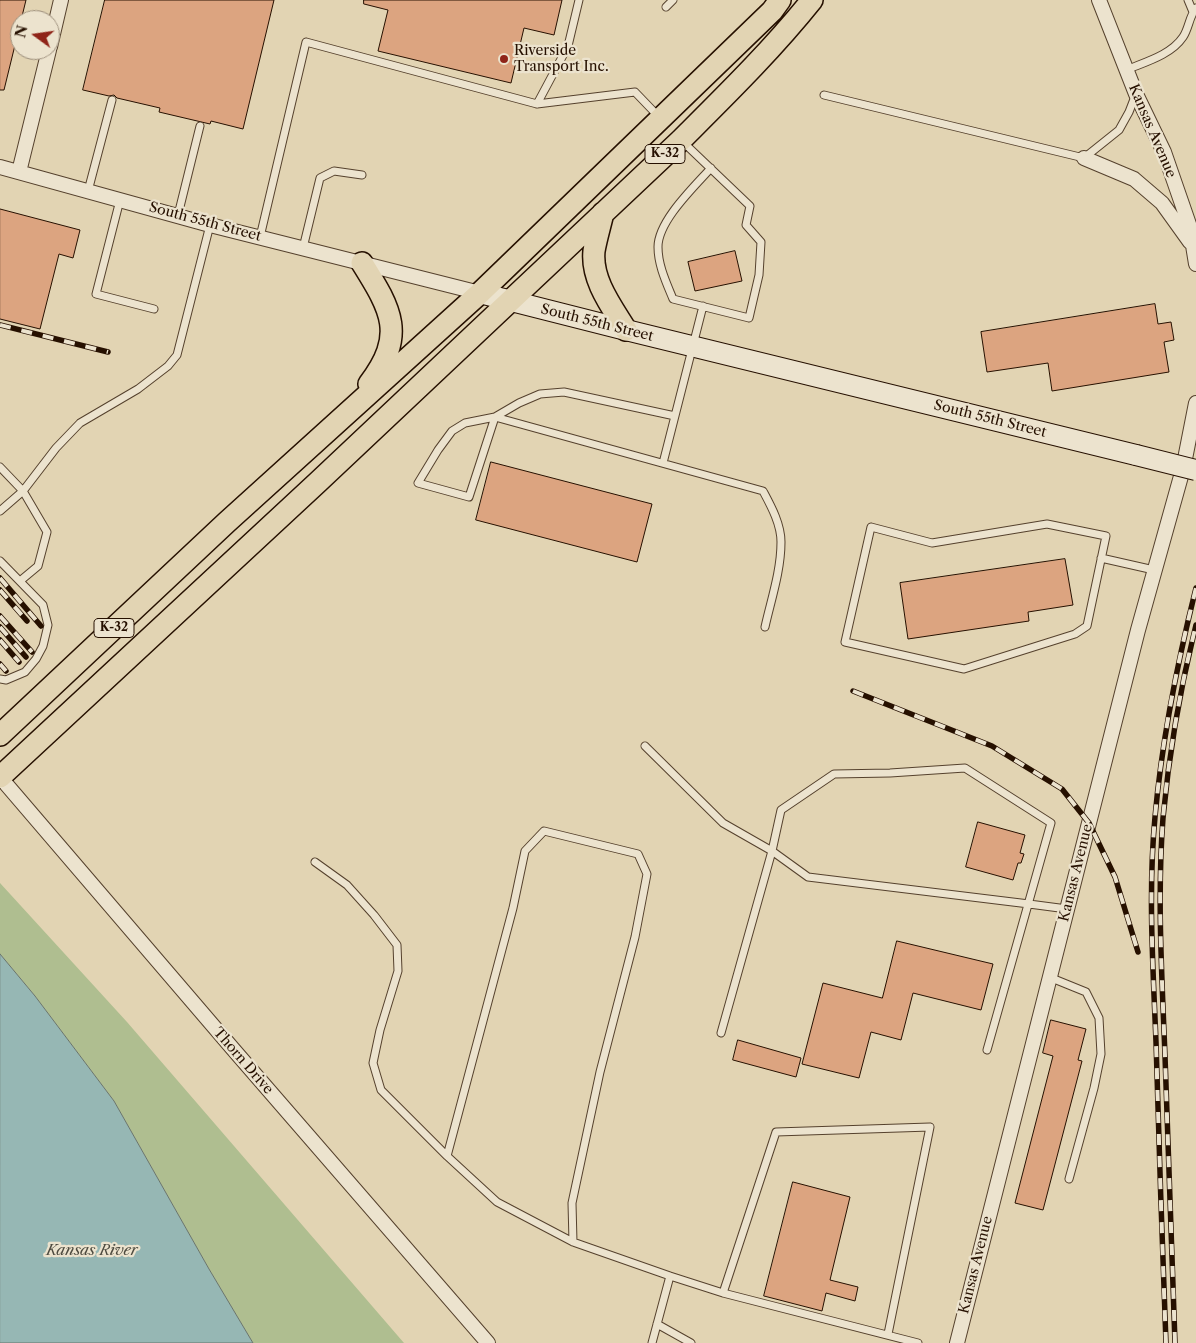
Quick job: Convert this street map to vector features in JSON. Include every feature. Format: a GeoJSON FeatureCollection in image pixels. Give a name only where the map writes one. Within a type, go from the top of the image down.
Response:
{"type":"FeatureCollection","features":[{"type":"Feature","properties":{"kind":"main road","name":"K-32"},"geometry":{"type":"LineString","coordinates":[[0,734],[227,522],[480,293],[772,11],[780,0]]}},
{"type":"Feature","properties":{"kind":"main road","name":"K-32"},"geometry":{"type":"LineString","coordinates":[[0,777],[318,482],[681,140],[812,0]]}},
{"type":"Feature","properties":{"kind":"main road"},"geometry":{"type":"LineString","coordinates":[[603,213],[594,253],[596,273],[603,290],[626,330]]}},
{"type":"Feature","properties":{"kind":"main road"},"geometry":{"type":"LineString","coordinates":[[345,416],[381,368],[391,343],[390,318],[380,292],[362,263]]}},
{"type":"Feature","properties":{"kind":"main road","name":"South 55th Street"},"geometry":{"type":"LineString","coordinates":[[480,293],[1196,470]]}},
{"type":"Feature","properties":{"kind":"street","name":"Kansas Avenue"},"geometry":{"type":"LineString","coordinates":[[1099,0],[1136,94],[1164,152],[1190,227],[1196,264]]}},
{"type":"Feature","properties":{"kind":"street"},"geometry":{"type":"LineString","coordinates":[[19,172],[47,60]]}},
{"type":"Feature","properties":{"kind":"street"},"geometry":{"type":"LineString","coordinates":[[1084,158],[1134,179],[1162,203],[1192,245]]}},
{"type":"Feature","properties":{"kind":"street","name":"South 55th Street"},"geometry":{"type":"LineString","coordinates":[[0,167],[210,225],[480,293]]}},
{"type":"Feature","properties":{"kind":"street","name":"Kansas Avenue"},"geometry":{"type":"LineString","coordinates":[[957,1343],[1154,570],[1183,470],[1196,403]]}},
{"type":"Feature","properties":{"kind":"street","name":"Thorn Drive"},"geometry":{"type":"LineString","coordinates":[[0,777],[488,1343]]}},
{"type":"Feature","properties":{"kind":"lane"},"geometry":{"type":"LineString","coordinates":[[538,104],[568,46],[579,0]]}},
{"type":"Feature","properties":{"kind":"lane"},"geometry":{"type":"LineString","coordinates":[[666,7],[673,0]]}},
{"type":"Feature","properties":{"kind":"lane"},"geometry":{"type":"LineString","coordinates":[[1126,70],[1170,50],[1183,37],[1194,10],[1188,0]]}},
{"type":"Feature","properties":{"kind":"lane"},"geometry":{"type":"LineString","coordinates":[[260,238],[306,42],[538,104],[635,92],[660,119]]}},
{"type":"Feature","properties":{"kind":"lane"},"geometry":{"type":"LineString","coordinates":[[824,95],[1084,158],[1119,130],[1136,94]]}},
{"type":"Feature","properties":{"kind":"lane"},"geometry":{"type":"LineString","coordinates":[[88,190],[112,100]]}},
{"type":"Feature","properties":{"kind":"lane"},"geometry":{"type":"LineString","coordinates":[[178,216],[200,126]]}},
{"type":"Feature","properties":{"kind":"lane"},"geometry":{"type":"LineString","coordinates":[[681,140],[711,168],[750,206],[746,225],[761,242],[759,275],[749,318],[673,299],[661,269],[658,245],[666,219],[711,168]]}},
{"type":"Feature","properties":{"kind":"lane"},"geometry":{"type":"LineString","coordinates":[[303,248],[320,178],[334,171],[362,175]]}},
{"type":"Feature","properties":{"kind":"lane"},"geometry":{"type":"LineString","coordinates":[[120,200],[96,294],[154,309]]}},
{"type":"Feature","properties":{"kind":"lane"},"geometry":{"type":"LineString","coordinates":[[0,511],[23,491],[56,448],[80,423],[138,388],[168,366],[177,355],[210,225]]}},
{"type":"Feature","properties":{"kind":"lane"},"geometry":{"type":"LineString","coordinates":[[663,463],[703,306]]}},
{"type":"Feature","properties":{"kind":"lane"},"geometry":{"type":"LineString","coordinates":[[495,416],[469,497],[418,483],[452,431],[465,423],[495,416],[540,394],[564,392],[675,416]]}},
{"type":"Feature","properties":{"kind":"lane"},"geometry":{"type":"LineString","coordinates":[[495,416],[763,491],[774,511],[781,541],[776,580],[765,627]]}},
{"type":"Feature","properties":{"kind":"lane"},"geometry":{"type":"LineString","coordinates":[[0,467],[23,491],[47,532],[38,566],[20,581]]}},
{"type":"Feature","properties":{"kind":"lane"},"geometry":{"type":"LineString","coordinates":[[1047,524],[1106,536],[1101,558],[1087,626],[1075,634],[964,669],[845,642],[871,527],[932,543],[1047,524]]}},
{"type":"Feature","properties":{"kind":"lane"},"geometry":{"type":"LineString","coordinates":[[1101,558],[1154,570]]}},
{"type":"Feature","properties":{"kind":"lane"},"geometry":{"type":"LineString","coordinates":[[0,561],[42,605],[48,625],[43,646],[36,660],[25,672],[6,680],[0,678]]}},
{"type":"Feature","properties":{"kind":"lane"},"geometry":{"type":"LineString","coordinates":[[645,746],[723,823],[772,851],[808,877],[1067,909]]}},
{"type":"Feature","properties":{"kind":"lane"},"geometry":{"type":"LineString","coordinates":[[721,1032],[772,851],[780,810],[834,774],[890,774],[965,768],[1051,823],[987,1050]]}},
{"type":"Feature","properties":{"kind":"lane"},"geometry":{"type":"LineString","coordinates":[[447,1156],[513,908],[525,851],[544,831],[638,854],[647,874],[635,937],[600,1072],[572,1203],[573,1242]]}},
{"type":"Feature","properties":{"kind":"lane"},"geometry":{"type":"LineString","coordinates":[[315,862],[347,885],[374,915],[397,945],[398,971],[380,1030],[373,1063],[381,1090],[447,1156],[497,1202],[573,1242],[670,1276],[723,1293],[918,1343]]}},
{"type":"Feature","properties":{"kind":"lane"},"geometry":{"type":"LineString","coordinates":[[1049,977],[1086,992],[1099,1018],[1101,1054],[1094,1088],[1069,1180]]}},
{"type":"Feature","properties":{"kind":"lane"},"geometry":{"type":"LineString","coordinates":[[723,1293],[776,1132],[930,1127],[888,1334]]}},
{"type":"Feature","properties":{"kind":"lane"},"geometry":{"type":"LineString","coordinates":[[652,1343],[670,1276]]}},
{"type":"Feature","properties":{"kind":"lane"},"geometry":{"type":"LineString","coordinates":[[657,1324],[691,1343]]}},
{"type":"Feature","properties":{"kind":"green space"},"geometry":{"type":"Polygon","coordinates":[[[0,883],[127,1022],[404,1343],[253,1343],[114,1101],[35,996],[0,954],[0,883]]]}},
{"type":"Feature","properties":{"kind":"water","name":"Kansas River"},"geometry":{"type":"Polygon","coordinates":[[[0,954],[35,996],[114,1101],[253,1343],[0,1343],[0,954]]]}},
{"type":"Feature","properties":{"kind":"building"},"geometry":{"type":"Polygon","coordinates":[[[0,0],[26,0],[24,10],[10,10],[11,60],[4,90],[0,90],[0,0]]]}},
{"type":"Feature","properties":{"kind":"building"},"geometry":{"type":"Polygon","coordinates":[[[105,0],[274,0],[243,129],[211,121],[210,124],[159,112],[160,108],[117,98],[114,95],[109,96],[83,90],[105,0]]]}},
{"type":"Feature","properties":{"kind":"building"},"geometry":{"type":"Polygon","coordinates":[[[364,0],[562,0],[554,35],[524,28],[511,83],[378,51],[388,10],[364,4],[364,0]]]}},
{"type":"Feature","properties":{"kind":"building"},"geometry":{"type":"Polygon","coordinates":[[[0,209],[80,230],[73,258],[59,254],[40,329],[0,319],[0,209]]]}},
{"type":"Feature","properties":{"kind":"building"},"geometry":{"type":"Polygon","coordinates":[[[735,251],[742,281],[695,291],[688,262],[735,251]]]}},
{"type":"Feature","properties":{"kind":"building"},"geometry":{"type":"Polygon","coordinates":[[[1155,304],[1158,324],[1171,322],[1174,340],[1164,342],[1169,372],[1052,391],[1048,363],[987,372],[981,332],[1155,304]]]}},
{"type":"Feature","properties":{"kind":"building"},"geometry":{"type":"Polygon","coordinates":[[[491,462],[652,504],[637,562],[476,520],[491,462]]]}},
{"type":"Feature","properties":{"kind":"building"},"geometry":{"type":"Polygon","coordinates":[[[1065,559],[1073,605],[1028,612],[1029,621],[908,639],[900,583],[1065,559]]]}},
{"type":"Feature","properties":{"kind":"building"},"geometry":{"type":"Polygon","coordinates":[[[978,822],[1025,835],[1020,853],[1024,854],[1021,863],[1018,863],[1013,880],[966,867],[978,822]]]}},
{"type":"Feature","properties":{"kind":"building"},"geometry":{"type":"Polygon","coordinates":[[[897,941],[993,964],[981,1010],[913,993],[901,1040],[871,1032],[859,1078],[802,1064],[823,983],[882,998],[897,941]]]}},
{"type":"Feature","properties":{"kind":"building"},"geometry":{"type":"Polygon","coordinates":[[[1051,1020],[1086,1029],[1078,1060],[1082,1061],[1043,1210],[1015,1203],[1053,1056],[1043,1053],[1051,1020]]]}},
{"type":"Feature","properties":{"kind":"building"},"geometry":{"type":"Polygon","coordinates":[[[738,1040],[801,1058],[796,1077],[733,1060],[738,1040]]]}},
{"type":"Feature","properties":{"kind":"building"},"geometry":{"type":"Polygon","coordinates":[[[793,1182],[850,1197],[830,1280],[858,1287],[855,1301],[826,1293],[822,1311],[764,1296],[793,1182]]]}},
{"type":"Feature","properties":{"kind":"railway"},"geometry":{"type":"LineString","coordinates":[[0,325],[108,352]]}},
{"type":"Feature","properties":{"kind":"railway"},"geometry":{"type":"LineString","coordinates":[[0,578],[41,626]]}},
{"type":"Feature","properties":{"kind":"railway"},"geometry":{"type":"LineString","coordinates":[[1166,1343],[1151,901],[1153,845],[1166,730],[1196,588]]}},
{"type":"Feature","properties":{"kind":"railway"},"geometry":{"type":"LineString","coordinates":[[0,590],[27,621]]}},
{"type":"Feature","properties":{"kind":"railway"},"geometry":{"type":"LineString","coordinates":[[0,616],[32,652]]}},
{"type":"Feature","properties":{"kind":"railway"},"geometry":{"type":"LineString","coordinates":[[1175,1343],[1161,967],[1160,877],[1168,769],[1180,697],[1196,625]]}},
{"type":"Feature","properties":{"kind":"railway"},"geometry":{"type":"LineString","coordinates":[[0,627],[26,657]]}},
{"type":"Feature","properties":{"kind":"railway"},"geometry":{"type":"LineString","coordinates":[[0,640],[19,662]]}},
{"type":"Feature","properties":{"kind":"railway"},"geometry":{"type":"LineString","coordinates":[[0,664],[6,671]]}},
{"type":"Feature","properties":{"kind":"railway"},"geometry":{"type":"LineString","coordinates":[[853,691],[992,746],[1062,789],[1089,823],[1115,877],[1138,952]]}},
{"type":"Feature","properties":{"kind":"place","name":"Riverside Transport Inc."},"geometry":{"type":"Point","coordinates":[504,59]}}]}
